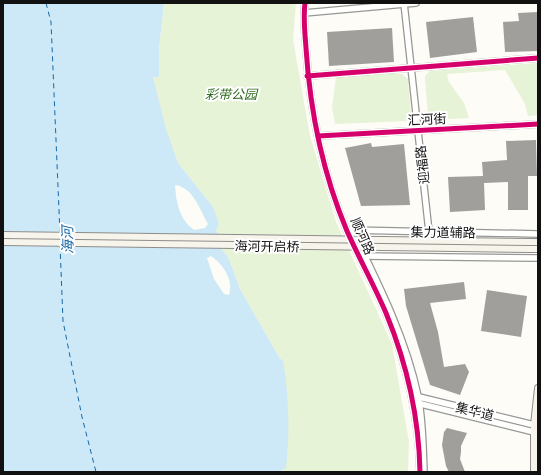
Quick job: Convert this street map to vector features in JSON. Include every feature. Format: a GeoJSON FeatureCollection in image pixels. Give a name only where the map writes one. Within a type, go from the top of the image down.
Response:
{"type":"FeatureCollection","features":[{"type":"Feature","properties":{"kind":"main road","name":"海河开启桥"},"geometry":{"type":"LineString","coordinates":[[3,235],[535,245]]}},
{"type":"Feature","properties":{"kind":"main road","name":"海河开启桥"},"geometry":{"type":"LineString","coordinates":[[3,242],[535,245]]}},
{"type":"Feature","properties":{"kind":"main road"},"geometry":{"type":"LineString","coordinates":[[534,472],[538,388]]}},
{"type":"Feature","properties":{"kind":"street","name":"顺河路"},"geometry":{"type":"LineString","coordinates":[[305,3],[304,13],[307,76],[318,136],[334,195],[362,256],[386,314],[415,396],[424,472]]}},
{"type":"Feature","properties":{"kind":"street","name":"迎福路"},"geometry":{"type":"LineString","coordinates":[[404,3],[430,232]]}},
{"type":"Feature","properties":{"kind":"street"},"geometry":{"type":"LineString","coordinates":[[304,13],[416,3]]}},
{"type":"Feature","properties":{"kind":"street"},"geometry":{"type":"LineString","coordinates":[[307,76],[538,58]]}},
{"type":"Feature","properties":{"kind":"street","name":"汇河街"},"geometry":{"type":"LineString","coordinates":[[318,136],[538,124]]}},
{"type":"Feature","properties":{"kind":"street","name":"集力道辅路"},"geometry":{"type":"LineString","coordinates":[[350,230],[538,234]]}},
{"type":"Feature","properties":{"kind":"street","name":"集力道辅路"},"geometry":{"type":"LineString","coordinates":[[362,256],[538,258]]}},
{"type":"Feature","properties":{"kind":"street","name":"集华道"},"geometry":{"type":"LineString","coordinates":[[415,396],[536,429]]}},
{"type":"Feature","properties":{"kind":"street","name":"顺河路"},"geometry":{"type":"LineString","coordinates":[[417,403],[420,472]]}},
{"type":"Feature","properties":{"kind":"street","name":"集华道"},"geometry":{"type":"LineString","coordinates":[[417,403],[536,429]]}},
{"type":"Feature","properties":{"kind":"green space","name":"彩带公园"},"geometry":{"type":"Polygon","coordinates":[[[164,3],[296,3],[293,39],[310,136],[336,222],[392,344],[409,442],[408,472],[267,472],[280,359],[240,289],[228,257],[222,250],[215,230],[213,207],[178,163],[166,132],[152,77],[159,77],[159,49],[164,3]]]}},
{"type":"Feature","properties":{"kind":"green space"},"geometry":{"type":"Polygon","coordinates":[[[538,63],[538,115],[528,116],[525,104],[505,70],[447,74],[449,82],[464,103],[469,118],[433,120],[428,114],[425,76],[430,71],[538,63]]]}},
{"type":"Feature","properties":{"kind":"green space"},"geometry":{"type":"Polygon","coordinates":[[[394,73],[402,74],[408,79],[411,116],[407,121],[335,124],[332,107],[336,77],[394,73]]]}},
{"type":"Feature","properties":{"kind":"water","name":"海河"},"geometry":{"type":"Polygon","coordinates":[[[3,3],[164,3],[159,49],[159,77],[153,77],[166,129],[178,163],[213,207],[219,224],[216,230],[222,250],[228,257],[240,289],[280,359],[283,360],[287,387],[288,414],[286,468],[278,472],[3,472],[3,3]],[[175,185],[177,203],[185,221],[194,230],[205,228],[208,224],[195,200],[187,190],[175,185]],[[211,256],[207,258],[214,279],[224,294],[229,295],[229,278],[220,263],[211,256]]]}},
{"type":"Feature","properties":{"kind":"building"},"geometry":{"type":"Polygon","coordinates":[[[538,12],[538,51],[505,52],[503,22],[519,21],[518,13],[538,12]]]}},
{"type":"Feature","properties":{"kind":"building"},"geometry":{"type":"Polygon","coordinates":[[[473,17],[477,52],[430,58],[426,22],[473,17]]]}},
{"type":"Feature","properties":{"kind":"building"},"geometry":{"type":"Polygon","coordinates":[[[392,28],[394,62],[329,66],[327,32],[392,28]]]}},
{"type":"Feature","properties":{"kind":"building"},"geometry":{"type":"Polygon","coordinates":[[[536,140],[537,176],[528,176],[528,210],[508,210],[508,182],[484,183],[485,210],[450,212],[448,177],[483,176],[482,162],[507,160],[506,141],[536,140]]]}},
{"type":"Feature","properties":{"kind":"building"},"geometry":{"type":"Polygon","coordinates":[[[371,143],[372,147],[404,144],[410,205],[361,206],[345,148],[371,143]]]}},
{"type":"Feature","properties":{"kind":"building"},"geometry":{"type":"Polygon","coordinates":[[[464,282],[466,299],[430,303],[438,332],[444,367],[465,364],[469,372],[460,395],[430,385],[406,306],[404,289],[464,282]]]}},
{"type":"Feature","properties":{"kind":"building"},"geometry":{"type":"Polygon","coordinates":[[[487,290],[527,296],[521,337],[481,331],[487,290]]]}},
{"type":"Feature","properties":{"kind":"building"},"geometry":{"type":"Polygon","coordinates":[[[447,428],[467,433],[461,446],[460,459],[465,472],[449,472],[446,466],[442,445],[444,432],[447,428]]]}},
{"type":"Feature","properties":{"kind":"ferry route"},"geometry":{"type":"LineString","coordinates":[[46,3],[51,22],[60,234]]}},
{"type":"Feature","properties":{"kind":"ferry route"},"geometry":{"type":"LineString","coordinates":[[60,245],[63,321],[82,417],[96,472]]}},
{"type":"Feature","properties":{"kind":"cycle path"},"geometry":{"type":"LineString","coordinates":[[305,3],[304,14],[308,71],[314,118],[319,141],[331,187],[347,231],[386,313],[406,371],[417,431],[420,472]]}},
{"type":"Feature","properties":{"kind":"cycle path"},"geometry":{"type":"LineString","coordinates":[[307,76],[538,58]]}},
{"type":"Feature","properties":{"kind":"cycle path"},"geometry":{"type":"LineString","coordinates":[[318,136],[538,124]]}}]}
